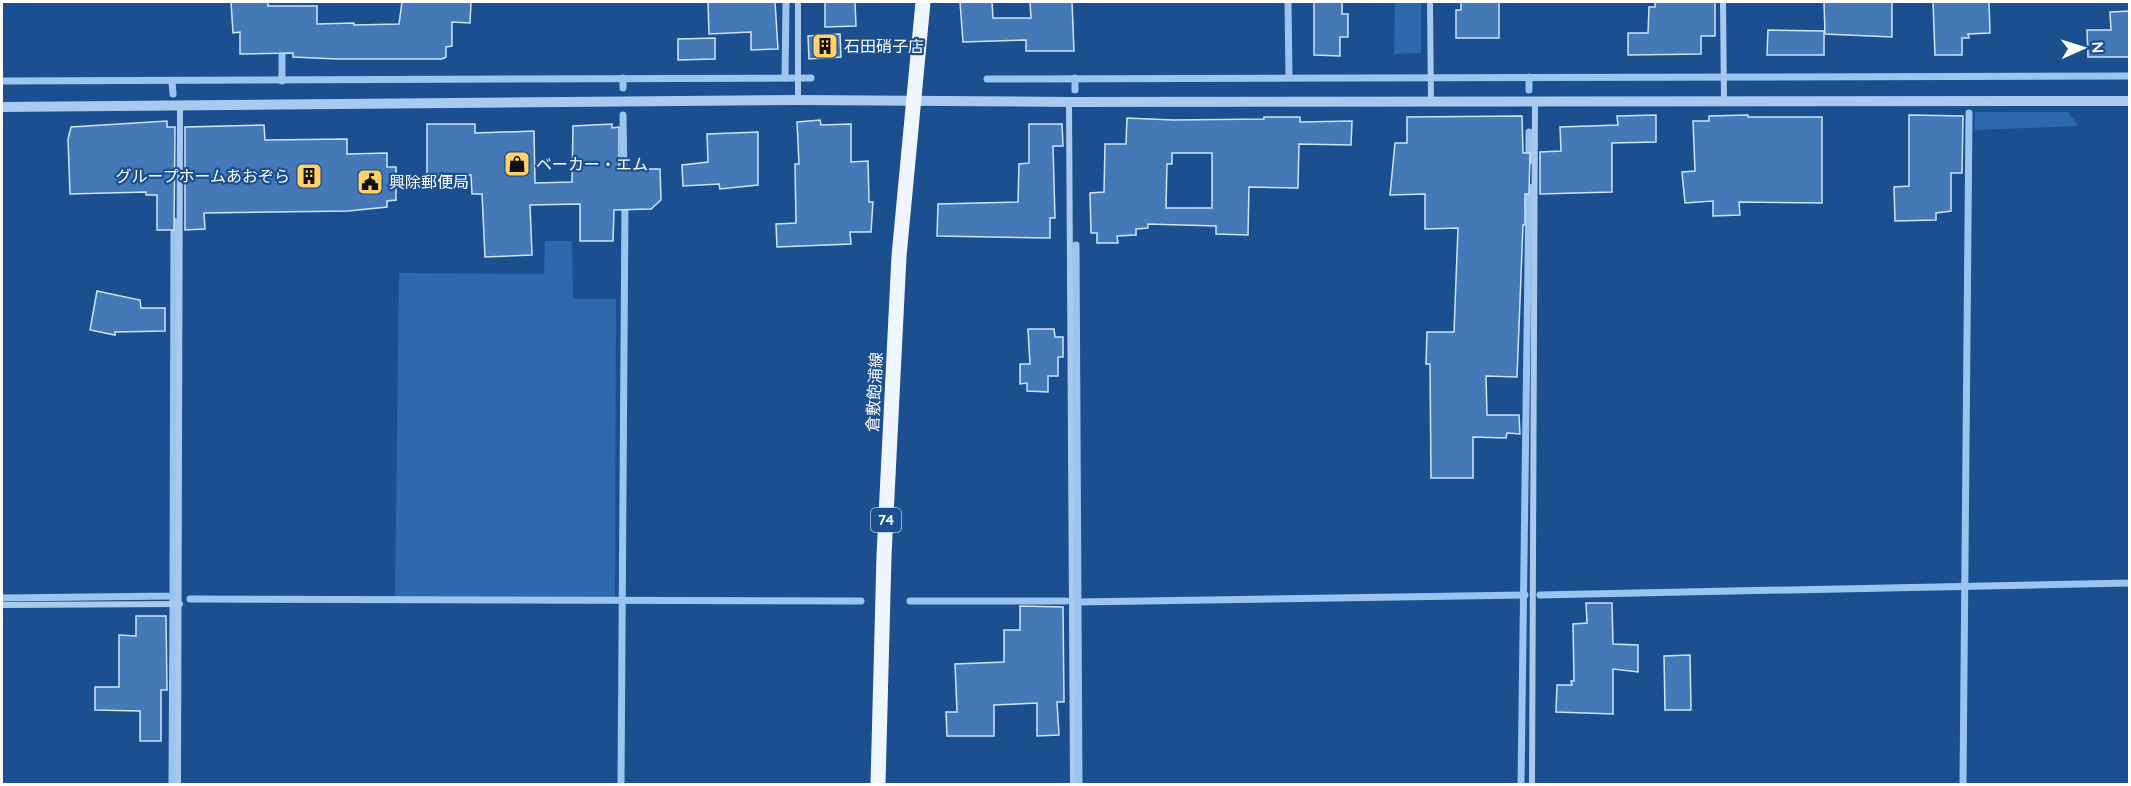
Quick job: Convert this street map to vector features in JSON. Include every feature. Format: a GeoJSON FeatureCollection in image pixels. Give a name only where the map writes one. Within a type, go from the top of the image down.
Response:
{"type":"FeatureCollection","features":[{"type":"Feature","properties":{"kind":"main road","name":"倉敷飽浦線"},"geometry":{"type":"LineString","coordinates":[[878,784],[884,556],[899,256],[923,2]]}},
{"type":"Feature","properties":{"kind":"street"},"geometry":{"type":"LineString","coordinates":[[798,2],[798,100]]}},
{"type":"Feature","properties":{"kind":"street"},"geometry":{"type":"LineString","coordinates":[[1430,2],[1431,102]]}},
{"type":"Feature","properties":{"kind":"street"},"geometry":{"type":"LineString","coordinates":[[1723,2],[1724,101]]}},
{"type":"Feature","properties":{"kind":"street"},"geometry":{"type":"LineString","coordinates":[[2,107],[798,100],[2130,101]]}},
{"type":"Feature","properties":{"kind":"street"},"geometry":{"type":"LineString","coordinates":[[1532,784],[1535,100]]}},
{"type":"Feature","properties":{"kind":"street"},"geometry":{"type":"LineString","coordinates":[[1069,102],[1073,784]]}},
{"type":"Feature","properties":{"kind":"street"},"geometry":{"type":"LineString","coordinates":[[178,784],[175,604],[180,107]]}},
{"type":"Feature","properties":{"kind":"street"},"geometry":{"type":"LineString","coordinates":[[2,606],[175,604]]}},
{"type":"Feature","properties":{"kind":"shaded area"},"geometry":{"type":"Polygon","coordinates":[[[1395,2],[1421,2],[1421,53],[1394,54],[1395,2]]]}},
{"type":"Feature","properties":{"kind":"shaded area"},"geometry":{"type":"Polygon","coordinates":[[[1975,112],[2068,112],[2078,126],[1975,130],[1975,112]]]}},
{"type":"Feature","properties":{"kind":"shaded area"},"geometry":{"type":"Polygon","coordinates":[[[545,241],[572,241],[573,299],[616,299],[615,597],[395,596],[399,273],[544,274],[545,241]]]}},
{"type":"Feature","properties":{"kind":"building"},"geometry":{"type":"Polygon","coordinates":[[[231,2],[268,2],[268,6],[317,6],[317,24],[354,23],[354,25],[399,24],[402,2],[471,2],[470,23],[452,22],[452,46],[446,47],[446,57],[442,59],[337,59],[293,57],[293,53],[240,54],[240,32],[233,33],[231,2]]]}},
{"type":"Feature","properties":{"kind":"building"},"geometry":{"type":"Polygon","coordinates":[[[708,2],[775,2],[778,49],[751,50],[751,32],[709,34],[708,2]]]}},
{"type":"Feature","properties":{"kind":"building"},"geometry":{"type":"Polygon","coordinates":[[[825,2],[855,2],[856,26],[825,27],[825,2]]]}},
{"type":"Feature","properties":{"kind":"building"},"geometry":{"type":"Polygon","coordinates":[[[960,2],[992,2],[993,18],[1031,18],[1030,2],[1072,2],[1074,51],[1026,51],[1026,40],[963,42],[960,2]]]}},
{"type":"Feature","properties":{"kind":"building"},"geometry":{"type":"Polygon","coordinates":[[[1314,2],[1342,2],[1342,14],[1348,14],[1348,37],[1340,37],[1340,56],[1314,55],[1314,2]]]}},
{"type":"Feature","properties":{"kind":"building"},"geometry":{"type":"Polygon","coordinates":[[[1461,2],[1499,2],[1499,38],[1456,38],[1456,10],[1461,10],[1461,2]]]}},
{"type":"Feature","properties":{"kind":"building"},"geometry":{"type":"Polygon","coordinates":[[[1655,2],[1715,2],[1715,36],[1701,36],[1701,54],[1628,55],[1628,33],[1648,33],[1649,7],[1655,7],[1655,2]]]}},
{"type":"Feature","properties":{"kind":"building"},"geometry":{"type":"Polygon","coordinates":[[[1824,2],[1892,2],[1892,37],[1825,34],[1824,2]]]}},
{"type":"Feature","properties":{"kind":"building"},"geometry":{"type":"Polygon","coordinates":[[[1933,2],[1989,2],[1990,33],[1968,34],[1969,38],[1962,38],[1962,55],[1935,55],[1933,2]]]}},
{"type":"Feature","properties":{"kind":"building"},"geometry":{"type":"Polygon","coordinates":[[[2130,11],[2130,57],[2088,57],[2087,30],[2111,30],[2110,12],[2130,11]]]}},
{"type":"Feature","properties":{"kind":"building"},"geometry":{"type":"Polygon","coordinates":[[[1768,30],[1824,31],[1824,55],[1767,55],[1768,30]]]}},
{"type":"Feature","properties":{"kind":"building","name":"石田硝子店"},"geometry":{"type":"Polygon","coordinates":[[[840,34],[841,57],[809,59],[808,36],[840,34]]]}},
{"type":"Feature","properties":{"kind":"building"},"geometry":{"type":"Polygon","coordinates":[[[715,38],[715,59],[678,60],[678,39],[715,38]]]}},
{"type":"Feature","properties":{"kind":"building"},"geometry":{"type":"Polygon","coordinates":[[[1656,115],[1656,142],[1612,143],[1612,192],[1540,194],[1540,152],[1561,151],[1560,127],[1618,125],[1617,116],[1656,115]]]}},
{"type":"Feature","properties":{"kind":"building"},"geometry":{"type":"Polygon","coordinates":[[[1748,115],[1748,117],[1822,117],[1822,203],[1739,202],[1740,215],[1713,216],[1713,201],[1685,203],[1682,172],[1695,171],[1693,121],[1709,121],[1709,116],[1748,115]]]}},
{"type":"Feature","properties":{"kind":"building"},"geometry":{"type":"Polygon","coordinates":[[[1909,115],[1963,116],[1962,173],[1951,173],[1951,211],[1936,213],[1936,220],[1895,221],[1894,187],[1909,186],[1909,115]]]}},
{"type":"Feature","properties":{"kind":"building"},"geometry":{"type":"Polygon","coordinates":[[[1522,116],[1523,153],[1530,153],[1529,194],[1525,194],[1525,225],[1523,225],[1517,377],[1486,376],[1487,415],[1519,415],[1520,434],[1507,433],[1506,438],[1473,437],[1473,478],[1431,478],[1430,364],[1426,364],[1427,332],[1454,332],[1458,228],[1425,229],[1425,194],[1390,195],[1395,143],[1407,143],[1407,117],[1522,116]]]}},
{"type":"Feature","properties":{"kind":"building"},"geometry":{"type":"Polygon","coordinates":[[[1264,117],[1300,117],[1300,122],[1352,121],[1351,145],[1299,144],[1298,188],[1249,187],[1248,235],[1216,234],[1216,226],[1148,224],[1148,228],[1136,229],[1136,235],[1117,236],[1118,243],[1097,243],[1097,233],[1091,233],[1090,193],[1104,192],[1105,144],[1126,144],[1127,118],[1264,119],[1264,117]],[[1172,153],[1172,164],[1167,164],[1166,208],[1212,208],[1212,153],[1172,153]]]}},
{"type":"Feature","properties":{"kind":"building"},"geometry":{"type":"Polygon","coordinates":[[[820,120],[821,125],[851,124],[851,162],[868,161],[869,202],[873,202],[871,232],[850,232],[851,244],[777,247],[776,224],[796,223],[795,164],[799,164],[797,122],[820,120]]]}},
{"type":"Feature","properties":{"kind":"building"},"geometry":{"type":"Polygon","coordinates":[[[167,121],[167,127],[175,127],[174,230],[157,230],[157,195],[146,195],[146,192],[70,194],[68,139],[71,127],[167,121]]]}},
{"type":"Feature","properties":{"kind":"building"},"geometry":{"type":"Polygon","coordinates":[[[427,124],[475,124],[475,133],[534,131],[535,183],[572,182],[573,126],[612,124],[612,128],[619,127],[619,169],[660,169],[661,200],[651,209],[614,210],[613,241],[580,241],[580,204],[530,205],[532,255],[485,257],[482,194],[472,194],[471,175],[427,175],[427,124]]]}},
{"type":"Feature","properties":{"kind":"building"},"geometry":{"type":"Polygon","coordinates":[[[1029,124],[1062,124],[1063,146],[1053,146],[1055,218],[1050,218],[1050,238],[937,236],[938,204],[1018,202],[1019,164],[1029,163],[1029,124]]]}},
{"type":"Feature","properties":{"kind":"building"},"geometry":{"type":"Polygon","coordinates":[[[264,125],[265,140],[347,139],[347,154],[387,153],[387,167],[396,167],[396,200],[387,201],[387,207],[348,211],[204,213],[205,229],[185,230],[185,127],[264,125]]]}},
{"type":"Feature","properties":{"kind":"building"},"geometry":{"type":"Polygon","coordinates":[[[758,132],[758,185],[720,189],[719,184],[683,186],[682,165],[708,162],[707,134],[758,132]]]}},
{"type":"Feature","properties":{"kind":"building"},"geometry":{"type":"Polygon","coordinates":[[[97,291],[140,300],[141,308],[165,308],[165,331],[115,332],[115,335],[90,330],[97,291]]]}},
{"type":"Feature","properties":{"kind":"building"},"geometry":{"type":"Polygon","coordinates":[[[1028,329],[1054,329],[1055,337],[1063,337],[1063,357],[1058,357],[1058,376],[1048,376],[1048,392],[1027,391],[1027,383],[1020,384],[1020,364],[1030,364],[1028,329]]]}},
{"type":"Feature","properties":{"kind":"building"},"geometry":{"type":"Polygon","coordinates":[[[1586,603],[1612,603],[1613,644],[1638,645],[1638,672],[1613,669],[1613,714],[1556,712],[1557,685],[1572,685],[1571,681],[1574,681],[1573,624],[1587,623],[1586,603]]]}},
{"type":"Feature","properties":{"kind":"building"},"geometry":{"type":"Polygon","coordinates":[[[1020,606],[1063,607],[1064,702],[1057,702],[1059,735],[1037,736],[1037,703],[994,705],[994,736],[947,736],[946,712],[957,712],[955,664],[1004,662],[1004,630],[1020,630],[1020,606]]]}},
{"type":"Feature","properties":{"kind":"building"},"geometry":{"type":"Polygon","coordinates":[[[136,616],[166,616],[167,690],[161,690],[161,741],[140,741],[140,711],[95,710],[95,687],[119,687],[119,635],[136,636],[136,616]]]}},
{"type":"Feature","properties":{"kind":"building"},"geometry":{"type":"Polygon","coordinates":[[[1690,655],[1691,710],[1665,710],[1664,656],[1690,655]]]}},
{"type":"Feature","properties":{"kind":"waterway"},"geometry":{"type":"LineString","coordinates":[[785,78],[786,2]]}},
{"type":"Feature","properties":{"kind":"waterway"},"geometry":{"type":"LineString","coordinates":[[1288,2],[1289,77]]}},
{"type":"Feature","properties":{"kind":"waterway"},"geometry":{"type":"LineString","coordinates":[[282,46],[282,81]]}},
{"type":"Feature","properties":{"kind":"waterway"},"geometry":{"type":"LineString","coordinates":[[987,79],[2130,76]]}},
{"type":"Feature","properties":{"kind":"waterway"},"geometry":{"type":"LineString","coordinates":[[1529,77],[1529,90]]}},
{"type":"Feature","properties":{"kind":"waterway"},"geometry":{"type":"LineString","coordinates":[[623,78],[623,88]]}},
{"type":"Feature","properties":{"kind":"waterway"},"geometry":{"type":"LineString","coordinates":[[2,81],[811,78]]}},
{"type":"Feature","properties":{"kind":"waterway"},"geometry":{"type":"LineString","coordinates":[[1075,78],[1075,90]]}},
{"type":"Feature","properties":{"kind":"waterway"},"geometry":{"type":"LineString","coordinates":[[172,82],[173,94]]}},
{"type":"Feature","properties":{"kind":"waterway"},"geometry":{"type":"LineString","coordinates":[[1963,784],[1969,113]]}},
{"type":"Feature","properties":{"kind":"waterway"},"geometry":{"type":"LineString","coordinates":[[623,115],[624,176]]}},
{"type":"Feature","properties":{"kind":"waterway"},"geometry":{"type":"LineString","coordinates":[[1529,132],[1529,161]]}},
{"type":"Feature","properties":{"kind":"waterway"},"geometry":{"type":"LineString","coordinates":[[1521,784],[1529,187]]}},
{"type":"Feature","properties":{"kind":"waterway"},"geometry":{"type":"LineString","coordinates":[[621,784],[625,202]]}},
{"type":"Feature","properties":{"kind":"waterway"},"geometry":{"type":"LineString","coordinates":[[2,598],[173,596],[174,221]]}},
{"type":"Feature","properties":{"kind":"waterway"},"geometry":{"type":"LineString","coordinates":[[1076,245],[1079,784]]}},
{"type":"Feature","properties":{"kind":"waterway"},"geometry":{"type":"LineString","coordinates":[[1540,595],[2130,583]]}},
{"type":"Feature","properties":{"kind":"waterway"},"geometry":{"type":"LineString","coordinates":[[1078,602],[1525,595]]}},
{"type":"Feature","properties":{"kind":"waterway"},"geometry":{"type":"LineString","coordinates":[[172,784],[173,599]]}},
{"type":"Feature","properties":{"kind":"waterway"},"geometry":{"type":"LineString","coordinates":[[190,599],[861,601]]}},
{"type":"Feature","properties":{"kind":"waterway"},"geometry":{"type":"LineString","coordinates":[[910,601],[1066,601]]}},
{"type":"Feature","properties":{"kind":"place","name":"石田硝子店"},"geometry":{"type":"Point","coordinates":[825,46]}},
{"type":"Feature","properties":{"kind":"place","name":"ベーカー・エム"},"geometry":{"type":"Point","coordinates":[517,164]}},
{"type":"Feature","properties":{"kind":"place","name":"グループホームあおぞら"},"geometry":{"type":"Point","coordinates":[309,176]}},
{"type":"Feature","properties":{"kind":"place","name":"興除郵便局"},"geometry":{"type":"Point","coordinates":[370,182]}}]}
